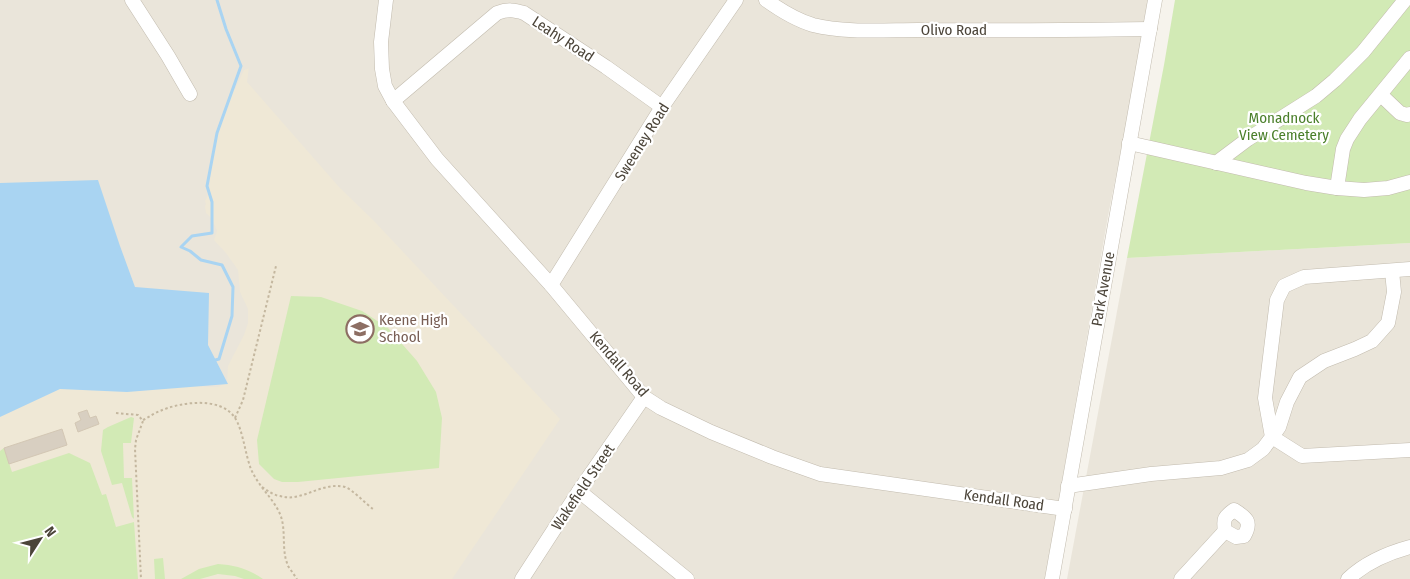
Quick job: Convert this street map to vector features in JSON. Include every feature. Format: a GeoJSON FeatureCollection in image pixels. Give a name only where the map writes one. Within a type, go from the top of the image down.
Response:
{"type":"FeatureCollection","features":[{"type":"Feature","properties":{"kind":"street"},"geometry":{"type":"LineString","coordinates":[[132,0],[190,94]]}},
{"type":"Feature","properties":{"kind":"street","name":"Kendall Road"},"geometry":{"type":"LineString","coordinates":[[386,0],[381,42],[382,69],[384,86],[392,101],[437,159],[551,285],[644,397],[661,408],[711,432],[820,474],[1065,509]]}},
{"type":"Feature","properties":{"kind":"street","name":"Sweeney Road"},"geometry":{"type":"LineString","coordinates":[[551,285],[626,168],[662,107],[736,0]]}},
{"type":"Feature","properties":{"kind":"street","name":"Olivo Road"},"geometry":{"type":"LineString","coordinates":[[766,0],[793,17],[825,28],[948,30],[1150,29]]}},
{"type":"Feature","properties":{"kind":"street","name":"Park Avenue"},"geometry":{"type":"LineString","coordinates":[[1052,579],[1155,0]]}},
{"type":"Feature","properties":{"kind":"street"},"geometry":{"type":"LineString","coordinates":[[1216,163],[1248,139],[1316,96],[1335,80],[1363,52],[1405,0]]}},
{"type":"Feature","properties":{"kind":"street","name":"Leahy Road"},"geometry":{"type":"LineString","coordinates":[[392,101],[497,13],[514,10],[524,13],[590,56],[662,107]]}},
{"type":"Feature","properties":{"kind":"street"},"geometry":{"type":"LineString","coordinates":[[1337,188],[1343,149],[1347,138],[1410,58]]}},
{"type":"Feature","properties":{"kind":"street"},"geometry":{"type":"LineString","coordinates":[[1381,95],[1400,113],[1410,114]]}},
{"type":"Feature","properties":{"kind":"street"},"geometry":{"type":"LineString","coordinates":[[1129,143],[1306,183],[1337,188],[1364,190],[1388,188],[1410,182]]}},
{"type":"Feature","properties":{"kind":"street"},"geometry":{"type":"LineString","coordinates":[[1410,269],[1304,277],[1284,286],[1277,300],[1265,398],[1272,437],[1302,456],[1410,450]]}},
{"type":"Feature","properties":{"kind":"street"},"geometry":{"type":"LineString","coordinates":[[1068,486],[1151,474],[1221,468],[1248,460],[1263,449],[1279,427],[1287,402],[1300,377],[1324,361],[1372,341],[1388,323],[1394,292],[1392,271]]}},
{"type":"Feature","properties":{"kind":"street","name":"Wakefield Street"},"geometry":{"type":"LineString","coordinates":[[522,579],[579,491],[644,397]]}},
{"type":"Feature","properties":{"kind":"street"},"geometry":{"type":"LineString","coordinates":[[579,491],[687,579]]}},
{"type":"Feature","properties":{"kind":"street"},"geometry":{"type":"LineString","coordinates":[[1181,579],[1224,531]]}},
{"type":"Feature","properties":{"kind":"street"},"geometry":{"type":"LineString","coordinates":[[1348,579],[1375,560],[1410,547]]}},
{"type":"Feature","properties":{"kind":"path"},"geometry":{"type":"LineString","coordinates":[[235,418],[243,400],[276,266]]}},
{"type":"Feature","properties":{"kind":"path"},"geometry":{"type":"LineString","coordinates":[[143,420],[160,410],[188,404],[209,403],[222,406],[231,413],[238,425],[251,470],[281,516],[286,560],[297,579]]}},
{"type":"Feature","properties":{"kind":"path"},"geometry":{"type":"LineString","coordinates":[[116,413],[138,415],[143,420]]}},
{"type":"Feature","properties":{"kind":"path"},"geometry":{"type":"LineString","coordinates":[[141,579],[135,450],[136,440],[143,420]]}},
{"type":"Feature","properties":{"kind":"path"},"geometry":{"type":"LineString","coordinates":[[260,486],[281,497],[292,498],[322,488],[333,486],[345,487],[372,508]]}},
{"type":"Feature","properties":{"kind":"shaded area"},"geometry":{"type":"Polygon","coordinates":[[[0,0],[1148,0],[1143,38],[1108,216],[1045,579],[0,579],[0,0]]]}},
{"type":"Feature","properties":{"kind":"shaded area","name":"Keene High School"},"geometry":{"type":"Polygon","coordinates":[[[249,67],[247,82],[339,187],[374,221],[560,419],[452,579],[0,579],[0,411],[54,384],[162,383],[218,387],[227,382],[228,366],[248,323],[248,309],[240,292],[238,270],[214,240],[217,231],[212,219],[206,213],[205,201],[209,192],[212,157],[222,119],[233,91],[244,70],[249,67]]]}},
{"type":"Feature","properties":{"kind":"shaded area"},"geometry":{"type":"Polygon","coordinates":[[[1410,243],[1410,579],[1067,579],[1127,258],[1410,243]]]}},
{"type":"Feature","properties":{"kind":"green space","name":"Monadnock View Cemetery"},"geometry":{"type":"Polygon","coordinates":[[[1175,0],[1410,0],[1410,243],[1127,258],[1175,0]]]}},
{"type":"Feature","properties":{"kind":"green space"},"geometry":{"type":"Polygon","coordinates":[[[291,296],[321,297],[362,311],[388,328],[417,361],[436,392],[442,418],[439,468],[282,482],[274,479],[259,464],[257,440],[291,296]]]}},
{"type":"Feature","properties":{"kind":"green space"},"geometry":{"type":"Polygon","coordinates":[[[131,417],[134,418],[131,443],[123,443],[124,478],[132,478],[134,519],[122,483],[112,485],[101,451],[103,430],[131,417]]]}},
{"type":"Feature","properties":{"kind":"green space"},"geometry":{"type":"Polygon","coordinates":[[[4,448],[12,472],[69,453],[90,463],[102,495],[106,494],[116,527],[134,522],[138,579],[0,579],[0,451],[4,448]]]}},
{"type":"Feature","properties":{"kind":"green space"},"geometry":{"type":"Polygon","coordinates":[[[163,558],[165,579],[155,579],[154,559],[163,558]]]}},
{"type":"Feature","properties":{"kind":"green space"},"geometry":{"type":"Polygon","coordinates":[[[218,564],[242,568],[263,579],[244,579],[218,574],[200,579],[181,579],[199,569],[218,564]]]}},
{"type":"Feature","properties":{"kind":"water"},"geometry":{"type":"Polygon","coordinates":[[[98,180],[135,287],[209,293],[208,345],[228,384],[127,392],[60,389],[0,417],[0,183],[98,180]]]}},
{"type":"Feature","properties":{"kind":"building"},"geometry":{"type":"Polygon","coordinates":[[[87,410],[90,418],[96,416],[99,424],[78,432],[75,423],[81,420],[78,413],[87,410]]]}},
{"type":"Feature","properties":{"kind":"building"},"geometry":{"type":"Polygon","coordinates":[[[62,429],[67,445],[9,464],[4,448],[62,429]]]}},
{"type":"Feature","properties":{"kind":"waterway"},"geometry":{"type":"LineString","coordinates":[[212,361],[219,359],[232,316],[233,287],[222,265],[201,260],[190,251],[181,247],[192,236],[212,233],[212,202],[207,186],[217,133],[241,66],[217,0]]}},
{"type":"Feature","properties":{"kind":"place","name":"Keene High School"},"geometry":{"type":"Point","coordinates":[360,329]}}]}
